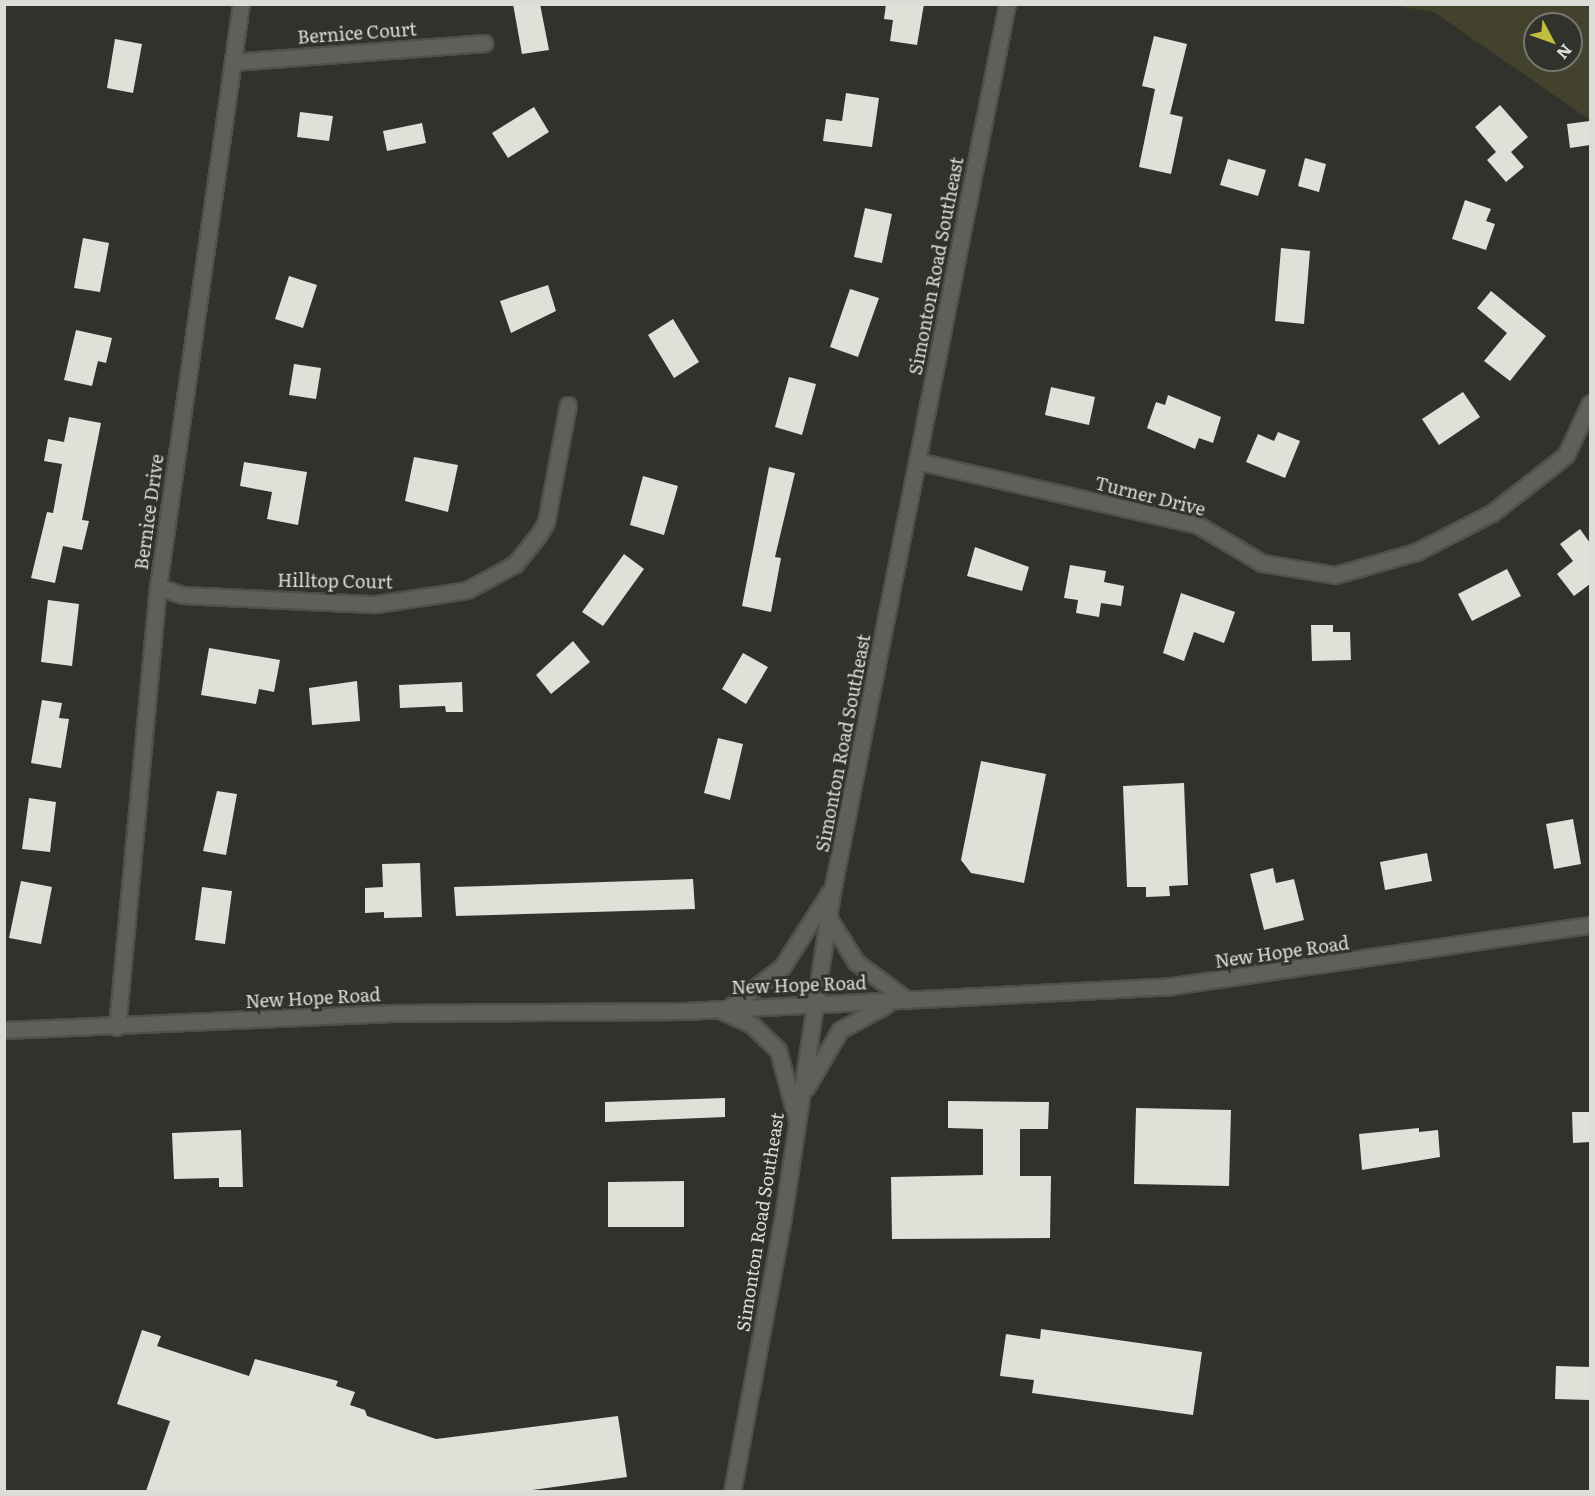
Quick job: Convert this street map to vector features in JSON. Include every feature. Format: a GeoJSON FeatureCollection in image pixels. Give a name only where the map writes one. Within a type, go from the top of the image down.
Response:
{"type":"FeatureCollection","features":[{"type":"Feature","properties":{"kind":"street","name":"Bernice Drive"},"geometry":{"type":"LineString","coordinates":[[117,1027],[158,587],[241,4]]}},
{"type":"Feature","properties":{"kind":"street","name":"Simonton Road Southeast"},"geometry":{"type":"LineString","coordinates":[[732,1491],[801,1099],[833,887],[1007,4]]}},
{"type":"Feature","properties":{"kind":"street","name":"Bernice Court"},"geometry":{"type":"LineString","coordinates":[[233,62],[484,43]]}},
{"type":"Feature","properties":{"kind":"street","name":"Turner Drive"},"geometry":{"type":"LineString","coordinates":[[917,461],[1198,525],[1262,563],[1335,574],[1416,552],[1492,513],[1566,455],[1590,403]]}},
{"type":"Feature","properties":{"kind":"street","name":"Hilltop Court"},"geometry":{"type":"LineString","coordinates":[[158,587],[182,595],[376,604],[468,590],[515,564],[538,536],[546,522],[568,405]]}},
{"type":"Feature","properties":{"kind":"street"},"geometry":{"type":"LineString","coordinates":[[797,1120],[778,1050],[752,1025],[724,1008],[782,967],[833,887]]}},
{"type":"Feature","properties":{"kind":"street"},"geometry":{"type":"LineString","coordinates":[[801,1099],[840,1030],[901,1000],[856,962],[828,917]]}},
{"type":"Feature","properties":{"kind":"street","name":"New Hope Road"},"geometry":{"type":"LineString","coordinates":[[4,1030],[117,1027],[398,1013],[724,1008],[1212,982],[1590,925]]}},
{"type":"Feature","properties":{"kind":"shaded area"},"geometry":{"type":"Polygon","coordinates":[[[1391,5],[1577,5],[1590,7],[1590,120],[1434,12],[1391,5]]]}},
{"type":"Feature","properties":{"kind":"building"},"geometry":{"type":"Polygon","coordinates":[[[513,4],[540,4],[549,50],[522,54],[513,4]]]}},
{"type":"Feature","properties":{"kind":"building"},"geometry":{"type":"Polygon","coordinates":[[[886,4],[924,4],[917,45],[890,41],[893,20],[884,19],[886,4]]]}},
{"type":"Feature","properties":{"kind":"building"},"geometry":{"type":"Polygon","coordinates":[[[1154,36],[1187,44],[1170,114],[1183,117],[1171,174],[1139,167],[1155,89],[1142,86],[1154,36]]]}},
{"type":"Feature","properties":{"kind":"building"},"geometry":{"type":"Polygon","coordinates":[[[115,39],[142,44],[133,93],[107,88],[115,39]]]}},
{"type":"Feature","properties":{"kind":"building"},"geometry":{"type":"Polygon","coordinates":[[[846,93],[879,98],[872,147],[823,141],[826,119],[842,121],[846,93]]]}},
{"type":"Feature","properties":{"kind":"building"},"geometry":{"type":"Polygon","coordinates":[[[1500,105],[1528,137],[1511,152],[1524,167],[1506,182],[1487,160],[1496,152],[1475,127],[1500,105]]]}},
{"type":"Feature","properties":{"kind":"building"},"geometry":{"type":"Polygon","coordinates":[[[534,107],[549,132],[508,158],[492,133],[534,107]]]}},
{"type":"Feature","properties":{"kind":"building"},"geometry":{"type":"Polygon","coordinates":[[[300,112],[333,116],[329,141],[297,137],[300,112]]]}},
{"type":"Feature","properties":{"kind":"building"},"geometry":{"type":"Polygon","coordinates":[[[1590,121],[1590,145],[1570,148],[1567,124],[1590,121]]]}},
{"type":"Feature","properties":{"kind":"building"},"geometry":{"type":"Polygon","coordinates":[[[422,123],[426,143],[387,151],[383,131],[422,123]]]}},
{"type":"Feature","properties":{"kind":"building"},"geometry":{"type":"Polygon","coordinates":[[[1305,158],[1326,164],[1319,192],[1298,186],[1305,158]]]}},
{"type":"Feature","properties":{"kind":"building"},"geometry":{"type":"Polygon","coordinates":[[[1228,159],[1266,170],[1258,196],[1220,185],[1228,159]]]}},
{"type":"Feature","properties":{"kind":"building"},"geometry":{"type":"Polygon","coordinates":[[[1465,200],[1491,209],[1486,221],[1495,224],[1486,250],[1452,239],[1465,200]]]}},
{"type":"Feature","properties":{"kind":"building"},"geometry":{"type":"Polygon","coordinates":[[[865,208],[892,214],[882,263],[854,257],[865,208]]]}},
{"type":"Feature","properties":{"kind":"building"},"geometry":{"type":"Polygon","coordinates":[[[83,238],[109,243],[100,292],[74,288],[83,238]]]}},
{"type":"Feature","properties":{"kind":"building"},"geometry":{"type":"Polygon","coordinates":[[[1281,248],[1310,251],[1304,324],[1275,321],[1281,248]]]}},
{"type":"Feature","properties":{"kind":"building"},"geometry":{"type":"Polygon","coordinates":[[[289,276],[317,285],[303,328],[275,319],[289,276]]]}},
{"type":"Feature","properties":{"kind":"building"},"geometry":{"type":"Polygon","coordinates":[[[548,285],[556,311],[511,333],[500,301],[548,285]]]}},
{"type":"Feature","properties":{"kind":"building"},"geometry":{"type":"Polygon","coordinates":[[[850,289],[879,298],[858,357],[830,347],[850,289]]]}},
{"type":"Feature","properties":{"kind":"building"},"geometry":{"type":"Polygon","coordinates":[[[1491,291],[1546,336],[1510,381],[1484,361],[1507,333],[1477,308],[1491,291]]]}},
{"type":"Feature","properties":{"kind":"building"},"geometry":{"type":"Polygon","coordinates":[[[673,319],[699,362],[674,378],[648,335],[673,319]]]}},
{"type":"Feature","properties":{"kind":"building"},"geometry":{"type":"Polygon","coordinates":[[[76,330],[112,338],[106,363],[98,361],[92,386],[64,380],[76,330]]]}},
{"type":"Feature","properties":{"kind":"building"},"geometry":{"type":"Polygon","coordinates":[[[294,364],[321,368],[316,399],[289,395],[294,364]]]}},
{"type":"Feature","properties":{"kind":"building"},"geometry":{"type":"Polygon","coordinates":[[[789,377],[816,384],[802,435],[775,427],[789,377]]]}},
{"type":"Feature","properties":{"kind":"building"},"geometry":{"type":"Polygon","coordinates":[[[1051,387],[1095,397],[1089,425],[1045,415],[1051,387]]]}},
{"type":"Feature","properties":{"kind":"building"},"geometry":{"type":"Polygon","coordinates":[[[1463,392],[1480,417],[1439,445],[1422,419],[1463,392]]]}},
{"type":"Feature","properties":{"kind":"building"},"geometry":{"type":"Polygon","coordinates":[[[1168,395],[1221,417],[1213,443],[1199,438],[1195,449],[1147,428],[1156,402],[1165,405],[1168,395]]]}},
{"type":"Feature","properties":{"kind":"building"},"geometry":{"type":"Polygon","coordinates":[[[69,417],[101,423],[82,520],[89,521],[82,550],[63,546],[55,583],[31,578],[47,512],[53,513],[62,464],[44,461],[48,439],[64,442],[69,417]]]}},
{"type":"Feature","properties":{"kind":"building"},"geometry":{"type":"Polygon","coordinates":[[[1278,432],[1300,441],[1285,478],[1246,462],[1258,434],[1274,441],[1278,432]]]}},
{"type":"Feature","properties":{"kind":"building"},"geometry":{"type":"Polygon","coordinates":[[[414,457],[458,465],[448,512],[405,501],[414,457]]]}},
{"type":"Feature","properties":{"kind":"building"},"geometry":{"type":"Polygon","coordinates":[[[244,462],[307,472],[298,525],[267,519],[272,492],[240,486],[244,462]]]}},
{"type":"Feature","properties":{"kind":"building"},"geometry":{"type":"Polygon","coordinates":[[[769,467],[795,473],[775,557],[781,558],[771,612],[742,606],[769,467]]]}},
{"type":"Feature","properties":{"kind":"building"},"geometry":{"type":"Polygon","coordinates":[[[643,476],[678,486],[664,535],[630,525],[643,476]]]}},
{"type":"Feature","properties":{"kind":"building"},"geometry":{"type":"Polygon","coordinates":[[[1580,529],[1590,543],[1590,584],[1574,596],[1557,574],[1573,561],[1560,544],[1580,529]]]}},
{"type":"Feature","properties":{"kind":"building"},"geometry":{"type":"Polygon","coordinates":[[[975,547],[1029,567],[1022,591],[967,576],[975,547]]]}},
{"type":"Feature","properties":{"kind":"building"},"geometry":{"type":"Polygon","coordinates":[[[624,554],[644,569],[603,626],[582,612],[624,554]]]}},
{"type":"Feature","properties":{"kind":"building"},"geometry":{"type":"Polygon","coordinates":[[[1070,565],[1106,571],[1104,582],[1124,586],[1121,606],[1101,603],[1099,617],[1076,613],[1078,600],[1064,598],[1070,565]]]}},
{"type":"Feature","properties":{"kind":"building"},"geometry":{"type":"Polygon","coordinates":[[[1507,569],[1521,596],[1472,621],[1458,594],[1507,569]]]}},
{"type":"Feature","properties":{"kind":"building"},"geometry":{"type":"Polygon","coordinates":[[[1181,593],[1235,612],[1224,643],[1194,632],[1184,661],[1163,653],[1181,593]]]}},
{"type":"Feature","properties":{"kind":"building"},"geometry":{"type":"Polygon","coordinates":[[[48,600],[79,604],[72,666],[41,662],[48,600]]]}},
{"type":"Feature","properties":{"kind":"building"},"geometry":{"type":"Polygon","coordinates":[[[1311,625],[1333,625],[1333,632],[1350,632],[1351,660],[1312,661],[1311,625]]]}},
{"type":"Feature","properties":{"kind":"building"},"geometry":{"type":"Polygon","coordinates":[[[573,641],[590,662],[551,694],[536,675],[573,641]]]}},
{"type":"Feature","properties":{"kind":"building"},"geometry":{"type":"Polygon","coordinates":[[[209,648],[280,660],[274,692],[259,689],[256,704],[201,695],[209,648]]]}},
{"type":"Feature","properties":{"kind":"building"},"geometry":{"type":"Polygon","coordinates":[[[743,653],[768,667],[746,704],[722,689],[743,653]]]}},
{"type":"Feature","properties":{"kind":"building"},"geometry":{"type":"Polygon","coordinates":[[[357,681],[360,721],[312,725],[309,688],[357,681]]]}},
{"type":"Feature","properties":{"kind":"building"},"geometry":{"type":"Polygon","coordinates":[[[462,682],[463,712],[446,712],[445,706],[400,708],[399,685],[462,682]]]}},
{"type":"Feature","properties":{"kind":"building"},"geometry":{"type":"Polygon","coordinates":[[[42,700],[62,703],[59,718],[69,719],[61,768],[31,763],[42,700]]]}},
{"type":"Feature","properties":{"kind":"building"},"geometry":{"type":"Polygon","coordinates":[[[718,738],[743,744],[730,800],[704,793],[718,738]]]}},
{"type":"Feature","properties":{"kind":"building"},"geometry":{"type":"Polygon","coordinates":[[[981,761],[1046,774],[1024,883],[971,873],[961,860],[981,761]]]}},
{"type":"Feature","properties":{"kind":"building"},"geometry":{"type":"Polygon","coordinates":[[[1184,783],[1188,885],[1169,886],[1170,896],[1146,897],[1146,887],[1127,887],[1123,786],[1184,783]]]}},
{"type":"Feature","properties":{"kind":"building"},"geometry":{"type":"Polygon","coordinates":[[[217,791],[237,794],[226,855],[203,851],[217,791]]]}},
{"type":"Feature","properties":{"kind":"building"},"geometry":{"type":"Polygon","coordinates":[[[29,798],[56,802],[50,852],[22,849],[29,798]]]}},
{"type":"Feature","properties":{"kind":"building"},"geometry":{"type":"Polygon","coordinates":[[[1573,819],[1581,864],[1554,869],[1546,824],[1573,819]]]}},
{"type":"Feature","properties":{"kind":"building"},"geometry":{"type":"Polygon","coordinates":[[[1427,853],[1432,881],[1385,890],[1380,862],[1427,853]]]}},
{"type":"Feature","properties":{"kind":"building"},"geometry":{"type":"Polygon","coordinates":[[[420,863],[422,917],[384,918],[384,912],[365,913],[365,888],[383,887],[382,864],[420,863]]]}},
{"type":"Feature","properties":{"kind":"building"},"geometry":{"type":"Polygon","coordinates":[[[1273,868],[1276,883],[1294,879],[1304,920],[1264,930],[1250,874],[1273,868]]]}},
{"type":"Feature","properties":{"kind":"building"},"geometry":{"type":"Polygon","coordinates":[[[693,879],[695,909],[456,916],[454,887],[693,879]]]}},
{"type":"Feature","properties":{"kind":"building"},"geometry":{"type":"Polygon","coordinates":[[[21,881],[52,887],[41,944],[9,938],[21,881]]]}},
{"type":"Feature","properties":{"kind":"building"},"geometry":{"type":"Polygon","coordinates":[[[202,887],[232,891],[225,944],[195,940],[202,887]]]}},
{"type":"Feature","properties":{"kind":"building"},"geometry":{"type":"Polygon","coordinates":[[[725,1098],[725,1117],[605,1122],[605,1102],[725,1098]]]}},
{"type":"Feature","properties":{"kind":"building"},"geometry":{"type":"Polygon","coordinates":[[[948,1101],[1049,1102],[1048,1129],[1020,1129],[1020,1176],[1051,1176],[1050,1238],[892,1239],[891,1177],[983,1175],[983,1129],[948,1128],[948,1101]]]}},
{"type":"Feature","properties":{"kind":"building"},"geometry":{"type":"Polygon","coordinates":[[[1136,1108],[1231,1110],[1229,1186],[1134,1184],[1136,1108]]]}},
{"type":"Feature","properties":{"kind":"building"},"geometry":{"type":"Polygon","coordinates":[[[1572,1112],[1590,1112],[1590,1142],[1573,1143],[1572,1112]]]}},
{"type":"Feature","properties":{"kind":"building"},"geometry":{"type":"Polygon","coordinates":[[[1419,1128],[1419,1132],[1438,1130],[1440,1157],[1362,1170],[1359,1134],[1419,1128]]]}},
{"type":"Feature","properties":{"kind":"building"},"geometry":{"type":"Polygon","coordinates":[[[241,1130],[243,1187],[219,1187],[219,1178],[174,1179],[172,1133],[241,1130]]]}},
{"type":"Feature","properties":{"kind":"building"},"geometry":{"type":"Polygon","coordinates":[[[684,1181],[684,1227],[608,1227],[608,1182],[684,1181]]]}},
{"type":"Feature","properties":{"kind":"building"},"geometry":{"type":"Polygon","coordinates":[[[1041,1329],[1202,1352],[1193,1415],[1032,1393],[1034,1380],[1000,1376],[1006,1334],[1040,1339],[1041,1329]]]}},
{"type":"Feature","properties":{"kind":"building"},"geometry":{"type":"Polygon","coordinates":[[[142,1330],[161,1336],[157,1346],[249,1376],[255,1359],[338,1381],[336,1386],[355,1392],[350,1405],[365,1410],[367,1416],[436,1439],[618,1416],[627,1477],[525,1491],[146,1491],[170,1421],[117,1404],[142,1330]]]}},
{"type":"Feature","properties":{"kind":"building"},"geometry":{"type":"Polygon","coordinates":[[[1556,1366],[1590,1367],[1590,1400],[1555,1399],[1556,1366]]]}}]}
